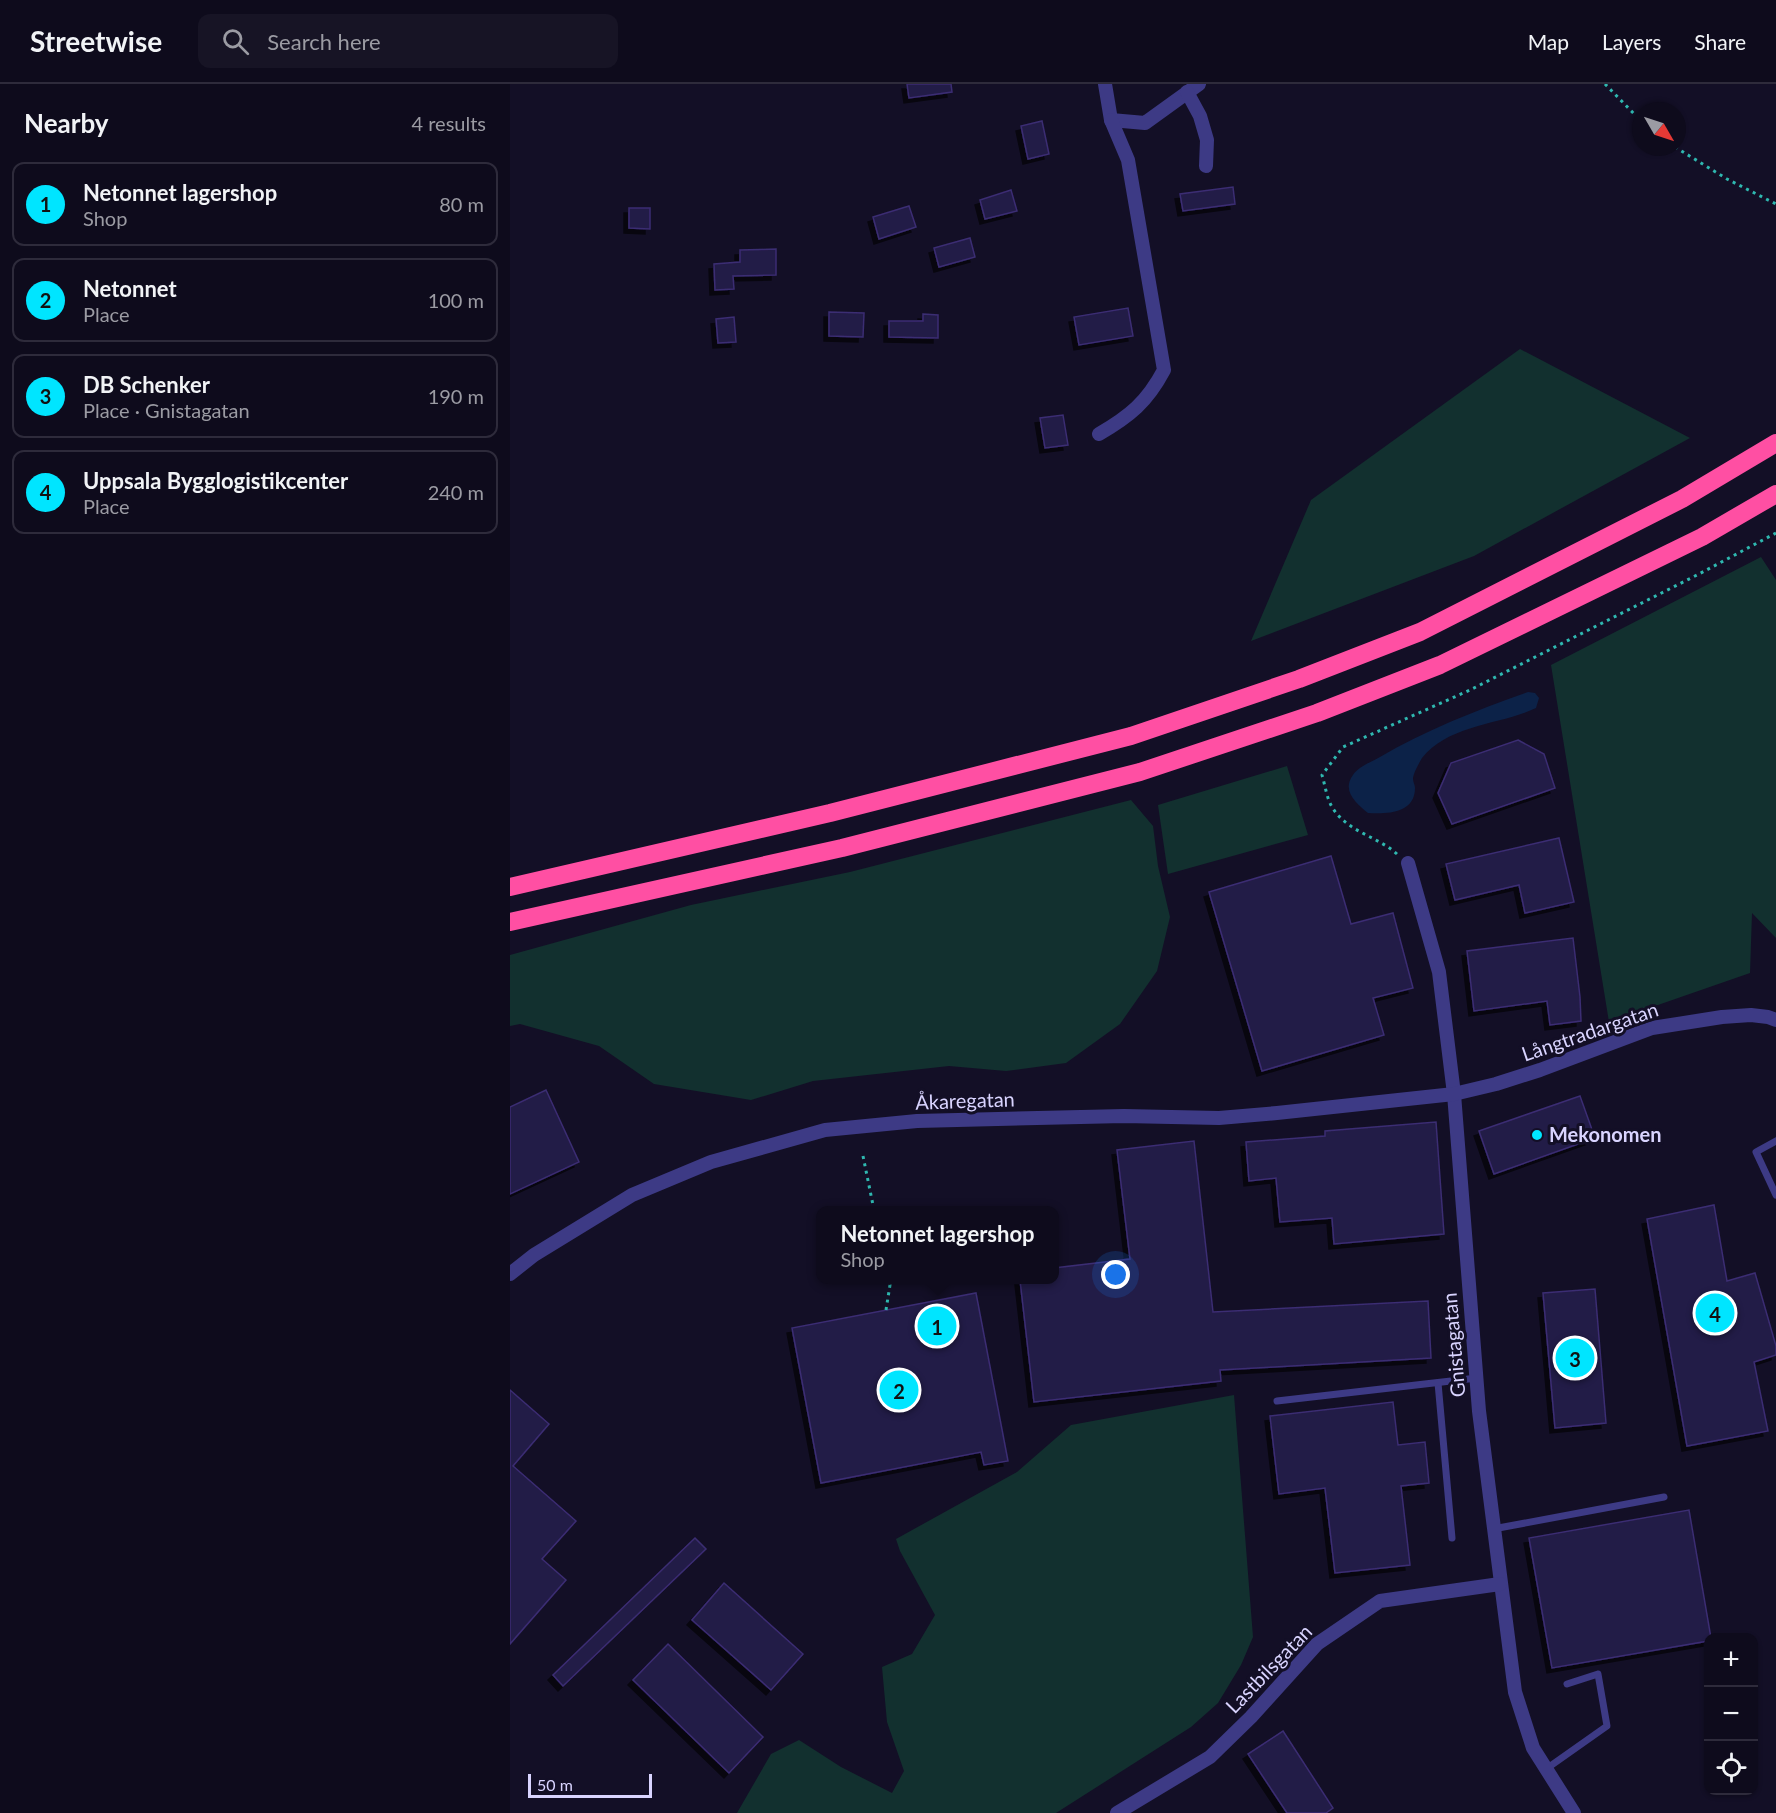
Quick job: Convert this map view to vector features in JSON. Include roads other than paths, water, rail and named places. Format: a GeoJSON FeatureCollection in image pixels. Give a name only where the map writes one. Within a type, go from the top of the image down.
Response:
{"type":"FeatureCollection","features":[{"type":"Feature","properties":{"kind":"highway"},"geometry":{"type":"LineString","coordinates":[[510,887],[830,813],[1131,736],[1299,679],[1420,632],[1682,499],[1776,443]]}},
{"type":"Feature","properties":{"kind":"highway"},"geometry":{"type":"LineString","coordinates":[[510,922],[842,848],[1140,772],[1317,713],[1440,665],[1702,537],[1776,494]]}},
{"type":"Feature","properties":{"kind":"street"},"geometry":{"type":"LineString","coordinates":[[1099,434],[1125,418],[1153,391],[1164,370],[1128,160],[1111,120],[1105,84]]}},
{"type":"Feature","properties":{"kind":"street"},"geometry":{"type":"LineString","coordinates":[[1111,120],[1145,123],[1193,88],[1207,140],[1206,166]]}},
{"type":"Feature","properties":{"kind":"street","name":"Gnistagatan"},"geometry":{"type":"LineString","coordinates":[[1408,863],[1439,972],[1454,1094],[1477,1378],[1493,1529],[1515,1692],[1533,1748],[1574,1813]]}},
{"type":"Feature","properties":{"kind":"street","name":"Långtradargatan"},"geometry":{"type":"LineString","coordinates":[[1454,1094],[1540,1070],[1652,1028],[1750,1015],[1776,1020]]}},
{"type":"Feature","properties":{"kind":"street","name":"Åkaregatan"},"geometry":{"type":"LineString","coordinates":[[510,1274],[522,1263],[632,1195],[711,1162],[825,1130],[917,1121],[1125,1116],[1219,1118],[1454,1094]]}},
{"type":"Feature","properties":{"kind":"street","name":"Lastbilsgatan"},"geometry":{"type":"LineString","coordinates":[[1117,1813],[1210,1757],[1251,1717],[1317,1644],[1380,1601],[1500,1584]]}},
{"type":"Feature","properties":{"kind":"lane"},"geometry":{"type":"LineString","coordinates":[[1776,1141],[1756,1152],[1776,1195]]}},
{"type":"Feature","properties":{"kind":"lane"},"geometry":{"type":"LineString","coordinates":[[1277,1401],[1477,1378]]}},
{"type":"Feature","properties":{"kind":"lane"},"geometry":{"type":"LineString","coordinates":[[1438,1383],[1452,1538]]}},
{"type":"Feature","properties":{"kind":"lane"},"geometry":{"type":"LineString","coordinates":[[1493,1529],[1664,1497]]}},
{"type":"Feature","properties":{"kind":"lane"},"geometry":{"type":"LineString","coordinates":[[1546,1768],[1607,1726],[1598,1674],[1567,1684]]}},
{"type":"Feature","properties":{"kind":"water"},"geometry":{"type":"Polygon","coordinates":[[[1528,692],[1535,693],[1539,698],[1536,708],[1460,732],[1433,747],[1416,768],[1413,779],[1414,797],[1405,808],[1391,812],[1368,813],[1352,797],[1350,781],[1355,772],[1365,765],[1434,729],[1528,692]]]}},
{"type":"Feature","properties":{"kind":"place","name":"Mekonomen"},"geometry":{"type":"Point","coordinates":[1537,1135]}},
{"type":"Feature","properties":{"kind":"place","name":"Uppsala Bygglogistikcenter"},"geometry":{"type":"Point","coordinates":[1715,1313]}},
{"type":"Feature","properties":{"kind":"place","name":"Netonnet lagershop"},"geometry":{"type":"Point","coordinates":[937,1326]}},
{"type":"Feature","properties":{"kind":"place","name":"DB Schenker"},"geometry":{"type":"Point","coordinates":[1575,1358]}},
{"type":"Feature","properties":{"kind":"place","name":"Netonnet"},"geometry":{"type":"Point","coordinates":[899,1390]}}]}
